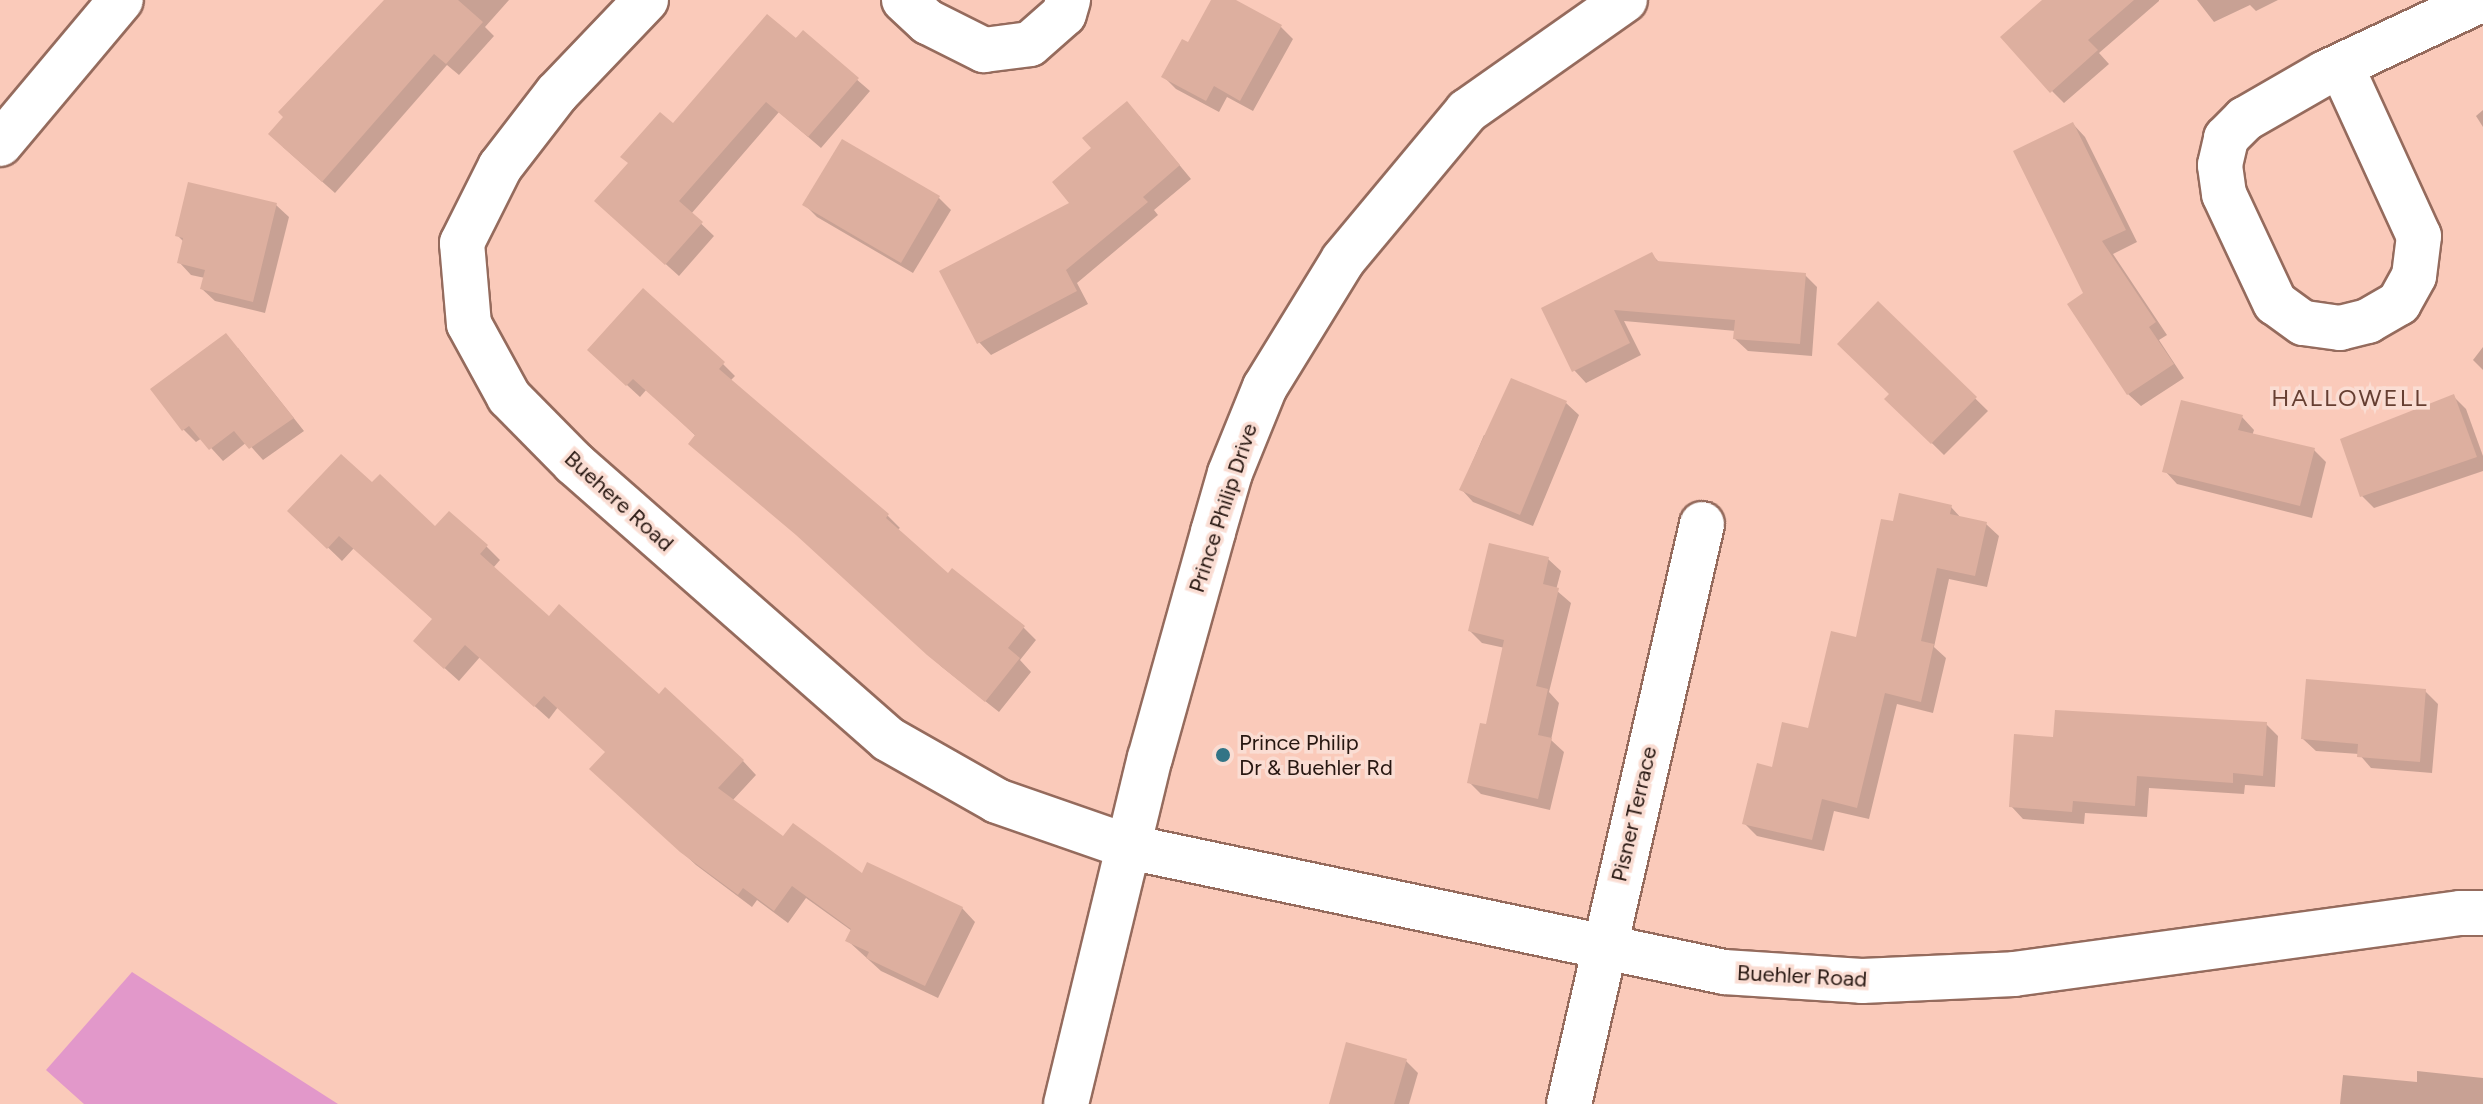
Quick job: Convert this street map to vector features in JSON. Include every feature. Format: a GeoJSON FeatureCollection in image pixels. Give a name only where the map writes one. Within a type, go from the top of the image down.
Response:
{"type":"FeatureCollection","features":[{"type":"Feature","properties":{"kind":"street"},"geometry":{"type":"LineString","coordinates":[[0,144],[121,0]]}},
{"type":"Feature","properties":{"kind":"street","name":"Buehere Road"},"geometry":{"type":"LineString","coordinates":[[646,0],[557,93],[500,167],[462,243],[469,324],[509,397],[574,463],[888,739],[997,801],[1129,847]]}},
{"type":"Feature","properties":{"kind":"street"},"geometry":{"type":"LineString","coordinates":[[904,0],[928,22],[984,50],[1030,44],[1064,14],[1068,0]]}},
{"type":"Feature","properties":{"kind":"street","name":"Prince Philip Drive"},"geometry":{"type":"LineString","coordinates":[[1066,1104],[1129,847],[1230,473],[1265,387],[1343,260],[1467,111],[1625,0]]}},
{"type":"Feature","properties":{"kind":"street"},"geometry":{"type":"LineString","coordinates":[[2341,66],[2419,236],[2414,276],[2399,303],[2368,321],[2340,328],[2303,323],[2275,303],[2224,194],[2220,165],[2226,138],[2245,119],[2341,66],[2481,0]]}},
{"type":"Feature","properties":{"kind":"street","name":"Pisner Terrace"},"geometry":{"type":"LineString","coordinates":[[1569,1104],[1603,944],[1702,524]]}},
{"type":"Feature","properties":{"kind":"street","name":"Buehler Road"},"geometry":{"type":"LineString","coordinates":[[1129,847],[1603,944],[1724,972],[1862,981],[2014,974],[2460,913],[2483,913]]}},
{"type":"Feature","properties":{"kind":"shaded area"},"geometry":{"type":"Polygon","coordinates":[[[132,972],[338,1104],[84,1104],[46,1070],[132,972]]]}},
{"type":"Feature","properties":{"kind":"building"},"geometry":{"type":"Polygon","coordinates":[[[384,0],[458,0],[483,22],[446,64],[434,54],[322,182],[268,134],[283,117],[278,112],[384,0]]]}},
{"type":"Feature","properties":{"kind":"building"},"geometry":{"type":"Polygon","coordinates":[[[1211,0],[1236,0],[1282,25],[1240,101],[1214,86],[1206,101],[1161,77],[1182,39],[1188,42],[1211,0]]]}},
{"type":"Feature","properties":{"kind":"building"},"geometry":{"type":"Polygon","coordinates":[[[2042,0],[2134,0],[2088,40],[2098,50],[2050,93],[2000,37],[2042,0]]]}},
{"type":"Feature","properties":{"kind":"building"},"geometry":{"type":"Polygon","coordinates":[[[767,14],[796,38],[803,30],[859,78],[808,137],[766,102],[679,201],[703,222],[665,265],[594,201],[628,163],[620,157],[660,112],[673,123],[767,14]]]}},
{"type":"Feature","properties":{"kind":"building"},"geometry":{"type":"Polygon","coordinates":[[[1127,101],[1180,165],[1143,197],[1148,202],[1066,270],[1077,291],[977,344],[939,271],[1069,203],[1052,182],[1091,148],[1082,138],[1127,101]]]}},
{"type":"Feature","properties":{"kind":"building"},"geometry":{"type":"Polygon","coordinates":[[[2073,122],[2126,230],[2102,241],[2156,322],[2149,327],[2174,364],[2127,395],[2067,304],[2083,293],[2013,151],[2073,122]]]}},
{"type":"Feature","properties":{"kind":"building"},"geometry":{"type":"Polygon","coordinates":[[[842,139],[940,196],[901,263],[802,205],[842,139]]]}},
{"type":"Feature","properties":{"kind":"building"},"geometry":{"type":"Polygon","coordinates":[[[188,182],[277,203],[253,302],[200,289],[205,270],[177,263],[183,238],[175,236],[188,182]]]}},
{"type":"Feature","properties":{"kind":"building"},"geometry":{"type":"Polygon","coordinates":[[[1652,252],[1657,261],[1806,273],[1800,344],[1733,339],[1735,320],[1614,310],[1630,343],[1572,372],[1541,308],[1652,252]]]}},
{"type":"Feature","properties":{"kind":"building"},"geometry":{"type":"Polygon","coordinates":[[[643,288],[725,362],[719,369],[889,514],[886,518],[948,573],[952,568],[1025,626],[1008,648],[1020,658],[985,702],[927,655],[796,535],[688,444],[695,435],[633,379],[626,386],[587,350],[643,288]]]}},
{"type":"Feature","properties":{"kind":"building"},"geometry":{"type":"Polygon","coordinates":[[[1878,301],[1977,397],[1931,444],[1884,399],[1889,394],[1837,344],[1878,301]]]}},
{"type":"Feature","properties":{"kind":"building"},"geometry":{"type":"Polygon","coordinates":[[[226,333],[294,418],[249,449],[234,431],[209,450],[189,426],[182,431],[150,389],[226,333]]]}},
{"type":"Feature","properties":{"kind":"building"},"geometry":{"type":"Polygon","coordinates":[[[1511,378],[1567,401],[1520,515],[1459,490],[1511,378]]]}},
{"type":"Feature","properties":{"kind":"building"},"geometry":{"type":"Polygon","coordinates":[[[2454,394],[2477,457],[2360,497],[2340,439],[2454,394]]]}},
{"type":"Feature","properties":{"kind":"building"},"geometry":{"type":"Polygon","coordinates":[[[2181,400],[2243,415],[2238,430],[2315,448],[2300,506],[2162,472],[2181,400]]]}},
{"type":"Feature","properties":{"kind":"building"},"geometry":{"type":"Polygon","coordinates":[[[341,454],[372,482],[380,474],[435,526],[449,511],[488,545],[480,554],[549,616],[559,604],[659,694],[665,687],[744,760],[718,788],[783,836],[793,823],[862,873],[867,862],[963,907],[925,986],[866,958],[869,952],[845,941],[851,929],[792,886],[774,911],[743,888],[738,895],[680,852],[589,769],[605,752],[544,696],[534,707],[465,645],[444,669],[413,641],[432,619],[339,536],[327,549],[287,511],[341,454]]]}},
{"type":"Feature","properties":{"kind":"building"},"geometry":{"type":"Polygon","coordinates":[[[1899,493],[1952,505],[1950,514],[1987,522],[1975,576],[1937,568],[1921,641],[1934,644],[1921,702],[1885,693],[1857,808],[1822,799],[1812,840],[1742,824],[1757,763],[1772,767],[1782,722],[1808,728],[1831,631],[1856,637],[1881,519],[1893,521],[1899,493]]]}},
{"type":"Feature","properties":{"kind":"building"},"geometry":{"type":"Polygon","coordinates":[[[1489,543],[1549,557],[1543,584],[1559,588],[1536,686],[1548,689],[1538,735],[1552,738],[1538,799],[1467,783],[1480,723],[1486,724],[1504,640],[1468,631],[1489,543]]]}},
{"type":"Feature","properties":{"kind":"building"},"geometry":{"type":"Polygon","coordinates":[[[2306,679],[2426,689],[2420,762],[2357,757],[2358,744],[2301,739],[2306,679]]]}},
{"type":"Feature","properties":{"kind":"building"},"geometry":{"type":"Polygon","coordinates":[[[2055,710],[2267,722],[2263,776],[2233,773],[2233,783],[2137,776],[2135,806],[2073,801],[2072,812],[2009,807],[2014,734],[2053,737],[2055,710]]]}},
{"type":"Feature","properties":{"kind":"building"},"geometry":{"type":"Polygon","coordinates":[[[1346,1042],[1407,1059],[1394,1104],[1329,1104],[1346,1042]]]}},
{"type":"Feature","properties":{"kind":"place","name":"Prince Philip Dr & Buehler Rd"},"geometry":{"type":"Point","coordinates":[1223,755]}},
{"type":"Feature","properties":{"kind":"district","name":"HALLOWELL"},"geometry":{"type":"Point","coordinates":[2350,398]}}]}
